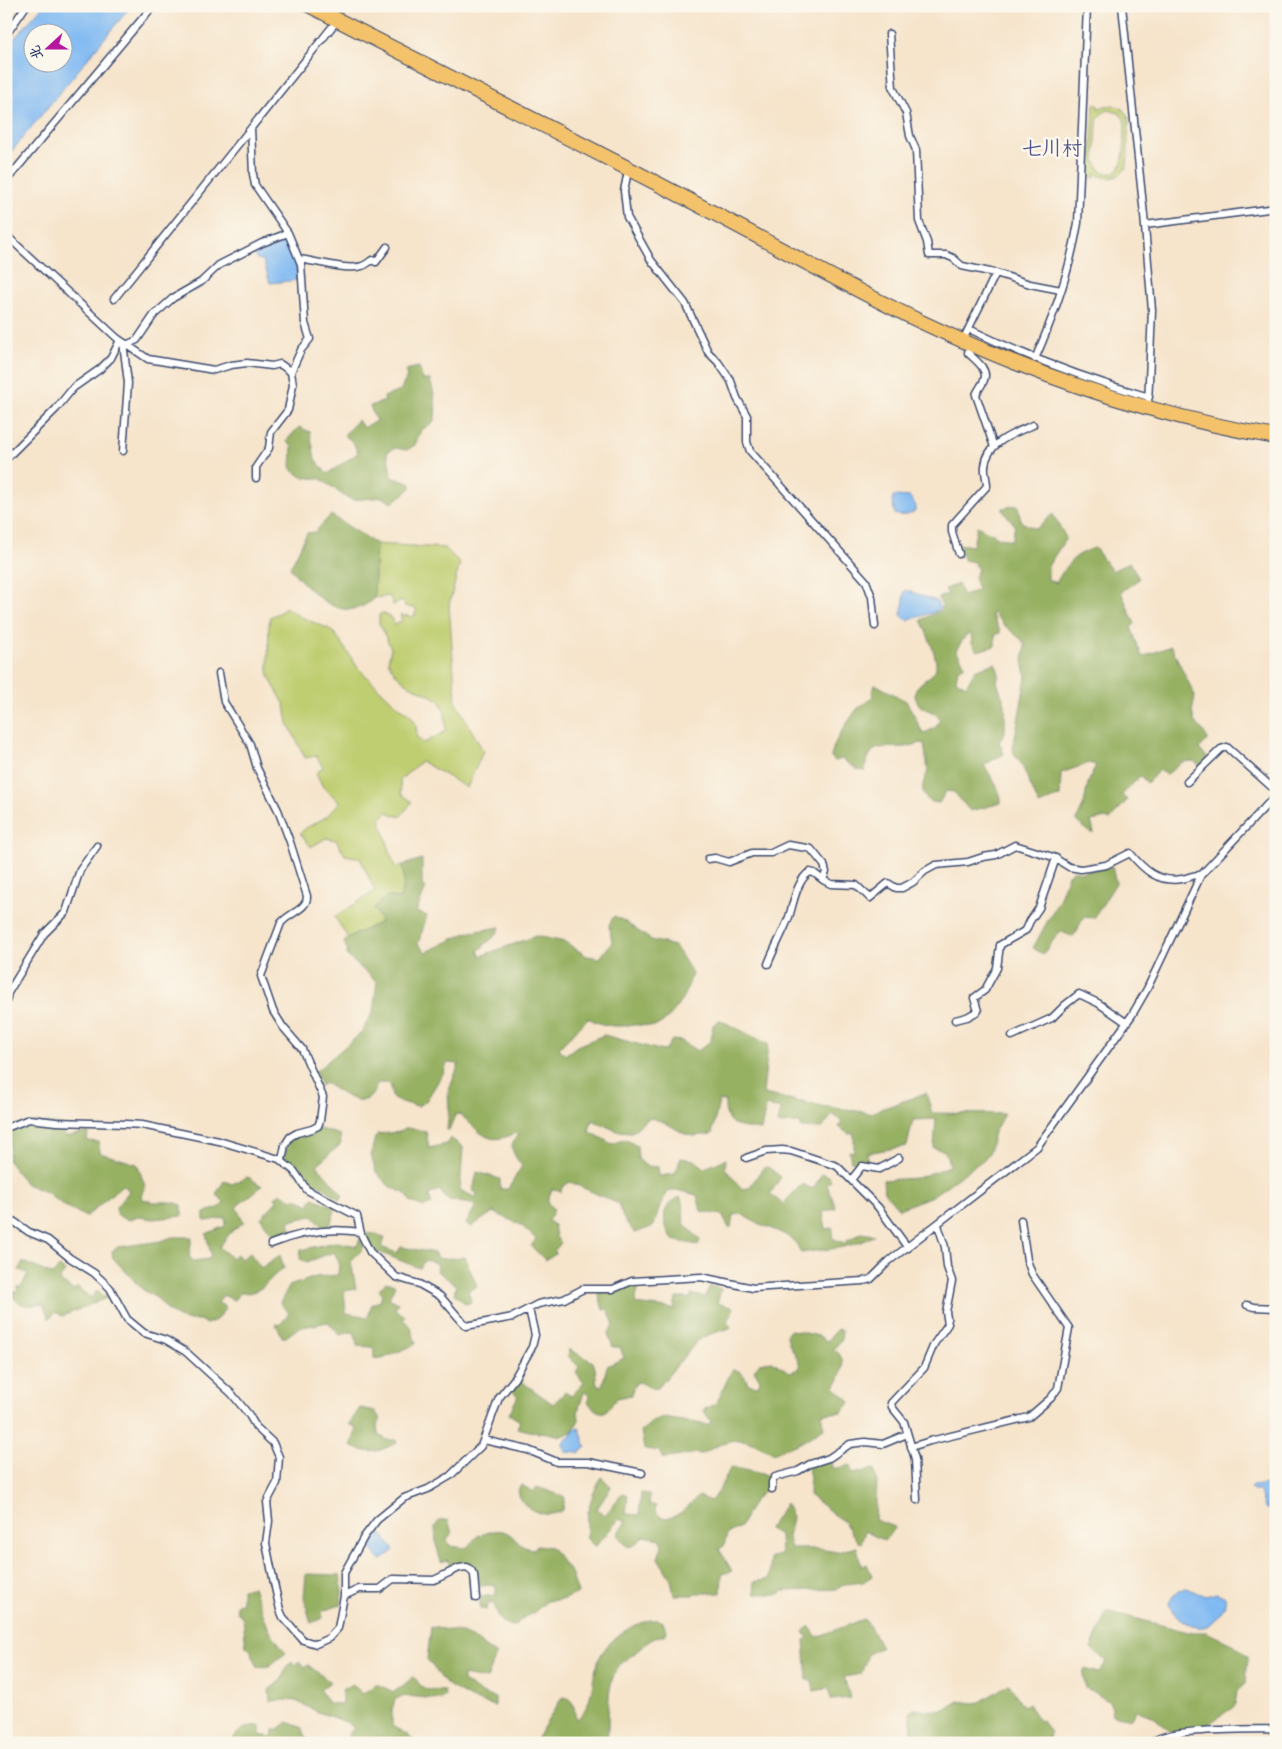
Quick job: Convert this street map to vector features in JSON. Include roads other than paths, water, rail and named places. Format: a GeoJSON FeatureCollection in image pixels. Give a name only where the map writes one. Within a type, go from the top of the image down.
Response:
{"type":"FeatureCollection","features":[{"type":"Feature","properties":{"kind":"main road"},"geometry":{"type":"LineString","coordinates":[[304,6],[628,171],[781,251],[875,303],[969,346],[1046,378],[1114,401],[1194,423],[1276,440]]}},
{"type":"Feature","properties":{"kind":"main road"},"geometry":{"type":"LineString","coordinates":[[317,6],[642,172],[878,298],[964,338],[1073,382],[1148,401],[1217,423],[1276,434]]}},
{"type":"Feature","properties":{"kind":"street"},"geometry":{"type":"LineString","coordinates":[[6,35],[26,6]]}},
{"type":"Feature","properties":{"kind":"street"},"geometry":{"type":"LineString","coordinates":[[6,181],[153,6]]}},
{"type":"Feature","properties":{"kind":"street"},"geometry":{"type":"LineString","coordinates":[[1035,359],[1061,290],[1074,244],[1079,211],[1087,6]]}},
{"type":"Feature","properties":{"kind":"street"},"geometry":{"type":"LineString","coordinates":[[969,329],[1035,359],[1148,401],[1152,310],[1122,6]]}},
{"type":"Feature","properties":{"kind":"street"},"geometry":{"type":"LineString","coordinates":[[114,298],[336,22]]}},
{"type":"Feature","properties":{"kind":"street"},"geometry":{"type":"LineString","coordinates":[[889,34],[892,82],[896,97],[906,113],[910,138],[916,150],[918,218],[927,242],[929,255],[946,255],[962,266],[1061,290]]}},
{"type":"Feature","properties":{"kind":"street"},"geometry":{"type":"LineString","coordinates":[[251,128],[252,174],[255,185],[288,233],[299,259],[305,323],[310,339],[301,350],[291,372],[293,385],[288,410],[271,432],[270,448],[256,466],[256,478]]}},
{"type":"Feature","properties":{"kind":"street"},"geometry":{"type":"LineString","coordinates":[[628,171],[624,191],[627,216],[651,260],[686,303],[708,352],[718,362],[731,381],[737,398],[747,416],[747,442],[750,450],[866,581],[872,597],[875,626]]}},
{"type":"Feature","properties":{"kind":"street"},"geometry":{"type":"LineString","coordinates":[[1145,225],[1276,208]]}},
{"type":"Feature","properties":{"kind":"street"},"geometry":{"type":"LineString","coordinates":[[6,459],[56,409],[73,388],[100,369],[123,343],[137,340],[154,315],[173,298],[201,282],[219,265],[262,243],[288,233]]}},
{"type":"Feature","properties":{"kind":"street"},"geometry":{"type":"LineString","coordinates":[[6,235],[123,343],[148,359],[214,370],[247,363],[272,366],[280,364],[291,372]]}},
{"type":"Feature","properties":{"kind":"street"},"geometry":{"type":"LineString","coordinates":[[299,259],[337,266],[358,267],[372,260],[376,262],[387,247]]}},
{"type":"Feature","properties":{"kind":"street"},"geometry":{"type":"LineString","coordinates":[[964,338],[996,273]]}},
{"type":"Feature","properties":{"kind":"street"},"geometry":{"type":"LineString","coordinates":[[123,343],[128,383],[123,451]]}},
{"type":"Feature","properties":{"kind":"street"},"geometry":{"type":"LineString","coordinates":[[969,346],[968,353],[978,362],[985,374],[985,379],[976,395],[994,447]]}},
{"type":"Feature","properties":{"kind":"street"},"geometry":{"type":"LineString","coordinates":[[959,554],[952,532],[952,525],[987,486],[985,464],[994,447],[1010,435],[1034,425]]}},
{"type":"Feature","properties":{"kind":"street"},"geometry":{"type":"LineString","coordinates":[[219,673],[224,702],[252,746],[257,768],[278,810],[290,842],[308,901],[281,923],[261,976],[273,1011],[283,1027],[304,1052],[323,1096],[318,1126],[290,1137],[285,1145],[282,1160]]}},
{"type":"Feature","properties":{"kind":"street"},"geometry":{"type":"LineString","coordinates":[[1187,782],[1221,748],[1227,747],[1276,791]]}},
{"type":"Feature","properties":{"kind":"street"},"geometry":{"type":"LineString","coordinates":[[6,1128],[29,1119],[56,1122],[142,1125],[219,1141],[282,1160],[294,1171],[307,1190],[356,1214],[364,1243],[370,1252],[395,1276],[420,1284],[440,1296],[466,1326],[510,1318],[538,1304],[566,1298],[583,1289],[613,1289],[632,1281],[701,1277],[750,1288],[871,1279],[890,1261],[1038,1147],[1127,1023],[1142,998],[1201,876],[1276,795]]}},
{"type":"Feature","properties":{"kind":"street"},"geometry":{"type":"LineString","coordinates":[[708,859],[715,858],[729,862],[752,853],[771,853],[788,845],[807,848],[812,849],[824,865],[826,872],[824,880]]}},
{"type":"Feature","properties":{"kind":"street"},"geometry":{"type":"LineString","coordinates":[[768,964],[803,878],[807,873],[811,872],[832,884],[856,885],[870,898],[888,883],[896,888],[902,888],[936,865],[968,862],[996,855],[1015,845],[1056,858],[1069,867],[1081,869],[1106,865],[1130,853],[1149,873],[1159,878],[1173,880],[1185,879],[1197,874],[1201,876]]}},
{"type":"Feature","properties":{"kind":"street"},"geometry":{"type":"LineString","coordinates":[[6,1002],[7,992],[44,934],[66,912],[80,870],[97,846]]}},
{"type":"Feature","properties":{"kind":"street"},"geometry":{"type":"LineString","coordinates":[[955,1020],[967,1017],[978,1011],[974,998],[985,990],[997,968],[1000,945],[1026,930],[1039,908],[1056,858]]}},
{"type":"Feature","properties":{"kind":"street"},"geometry":{"type":"LineString","coordinates":[[1012,1036],[1052,1018],[1079,994],[1098,1003],[1127,1023]]}},
{"type":"Feature","properties":{"kind":"street"},"geometry":{"type":"LineString","coordinates":[[746,1158],[770,1150],[791,1151],[836,1166],[878,1207],[908,1248]]}},
{"type":"Feature","properties":{"kind":"street"},"geometry":{"type":"LineString","coordinates":[[851,1180],[862,1166],[879,1169],[899,1158]]}},
{"type":"Feature","properties":{"kind":"street"},"geometry":{"type":"LineString","coordinates":[[6,1216],[29,1232],[48,1240],[70,1258],[94,1273],[110,1288],[127,1318],[144,1333],[166,1340],[186,1352],[232,1394],[250,1415],[256,1427],[273,1443],[279,1457],[277,1483],[267,1503],[269,1522],[266,1543],[280,1610],[288,1623],[308,1642],[316,1644],[329,1638],[338,1628],[344,1596],[344,1574],[364,1537],[377,1520],[404,1498],[428,1489],[450,1476],[476,1452],[484,1440],[499,1398],[514,1379],[532,1347],[535,1335],[529,1309]]}},
{"type":"Feature","properties":{"kind":"street"},"geometry":{"type":"LineString","coordinates":[[911,1447],[1000,1423],[1026,1419],[1051,1398],[1058,1388],[1069,1328],[1032,1274],[1027,1260],[1021,1220]]}},
{"type":"Feature","properties":{"kind":"street"},"geometry":{"type":"LineString","coordinates":[[917,1500],[915,1459],[904,1422],[892,1407],[891,1402],[924,1368],[934,1344],[948,1324],[946,1310],[952,1281],[938,1225]]}},
{"type":"Feature","properties":{"kind":"street"},"geometry":{"type":"LineString","coordinates":[[271,1244],[293,1236],[321,1230],[343,1229],[360,1232]]}},
{"type":"Feature","properties":{"kind":"street"},"geometry":{"type":"LineString","coordinates":[[1247,1305],[1276,1308]]}},
{"type":"Feature","properties":{"kind":"street"},"geometry":{"type":"LineString","coordinates":[[772,1489],[772,1482],[775,1477],[798,1471],[810,1464],[829,1458],[850,1444],[865,1442],[883,1444],[907,1434]]}},
{"type":"Feature","properties":{"kind":"street"},"geometry":{"type":"LineString","coordinates":[[484,1440],[528,1450],[557,1462],[588,1462],[642,1473]]}},
{"type":"Feature","properties":{"kind":"street"},"geometry":{"type":"LineString","coordinates":[[344,1596],[360,1589],[380,1589],[393,1579],[434,1580],[459,1568],[467,1567],[474,1575],[476,1598]]}},
{"type":"Feature","properties":{"kind":"street"},"geometry":{"type":"LineString","coordinates":[[1152,1743],[1162,1736],[1203,1730],[1276,1729]]}},
{"type":"Feature","properties":{"kind":"water"},"geometry":{"type":"Polygon","coordinates":[[[43,6],[131,6],[6,158],[6,48],[22,30],[22,72],[72,72],[72,22],[29,22],[43,6]]]}},
{"type":"Feature","properties":{"kind":"water"},"geometry":{"type":"Polygon","coordinates":[[[284,238],[293,260],[296,262],[298,280],[270,283],[263,260],[257,259],[252,252],[254,249],[284,238]]]}},
{"type":"Feature","properties":{"kind":"water"},"geometry":{"type":"Polygon","coordinates":[[[893,496],[910,497],[916,506],[915,511],[905,515],[895,514],[892,501],[893,496]]]}},
{"type":"Feature","properties":{"kind":"water"},"geometry":{"type":"Polygon","coordinates":[[[906,590],[936,601],[940,608],[937,611],[908,620],[904,618],[901,615],[904,592],[906,590]]]}},
{"type":"Feature","properties":{"kind":"water"},"geometry":{"type":"Polygon","coordinates":[[[579,1427],[586,1447],[579,1453],[566,1452],[563,1442],[579,1427]]]}},
{"type":"Feature","properties":{"kind":"water"},"geometry":{"type":"Polygon","coordinates":[[[1269,1484],[1275,1490],[1274,1501],[1268,1510],[1265,1508],[1259,1491],[1253,1491],[1250,1488],[1252,1486],[1269,1484]]]}},
{"type":"Feature","properties":{"kind":"water"},"geometry":{"type":"Polygon","coordinates":[[[382,1534],[393,1551],[380,1560],[372,1549],[372,1543],[382,1534]]]}},
{"type":"Feature","properties":{"kind":"water"},"geometry":{"type":"Polygon","coordinates":[[[1186,1588],[1205,1596],[1218,1593],[1225,1597],[1222,1610],[1209,1625],[1203,1627],[1193,1626],[1173,1612],[1169,1603],[1177,1592],[1186,1588]]]}},
{"type":"Feature","properties":{"kind":"district","name":"七川村"},"geometry":{"type":"Point","coordinates":[1052,149]}}]}
